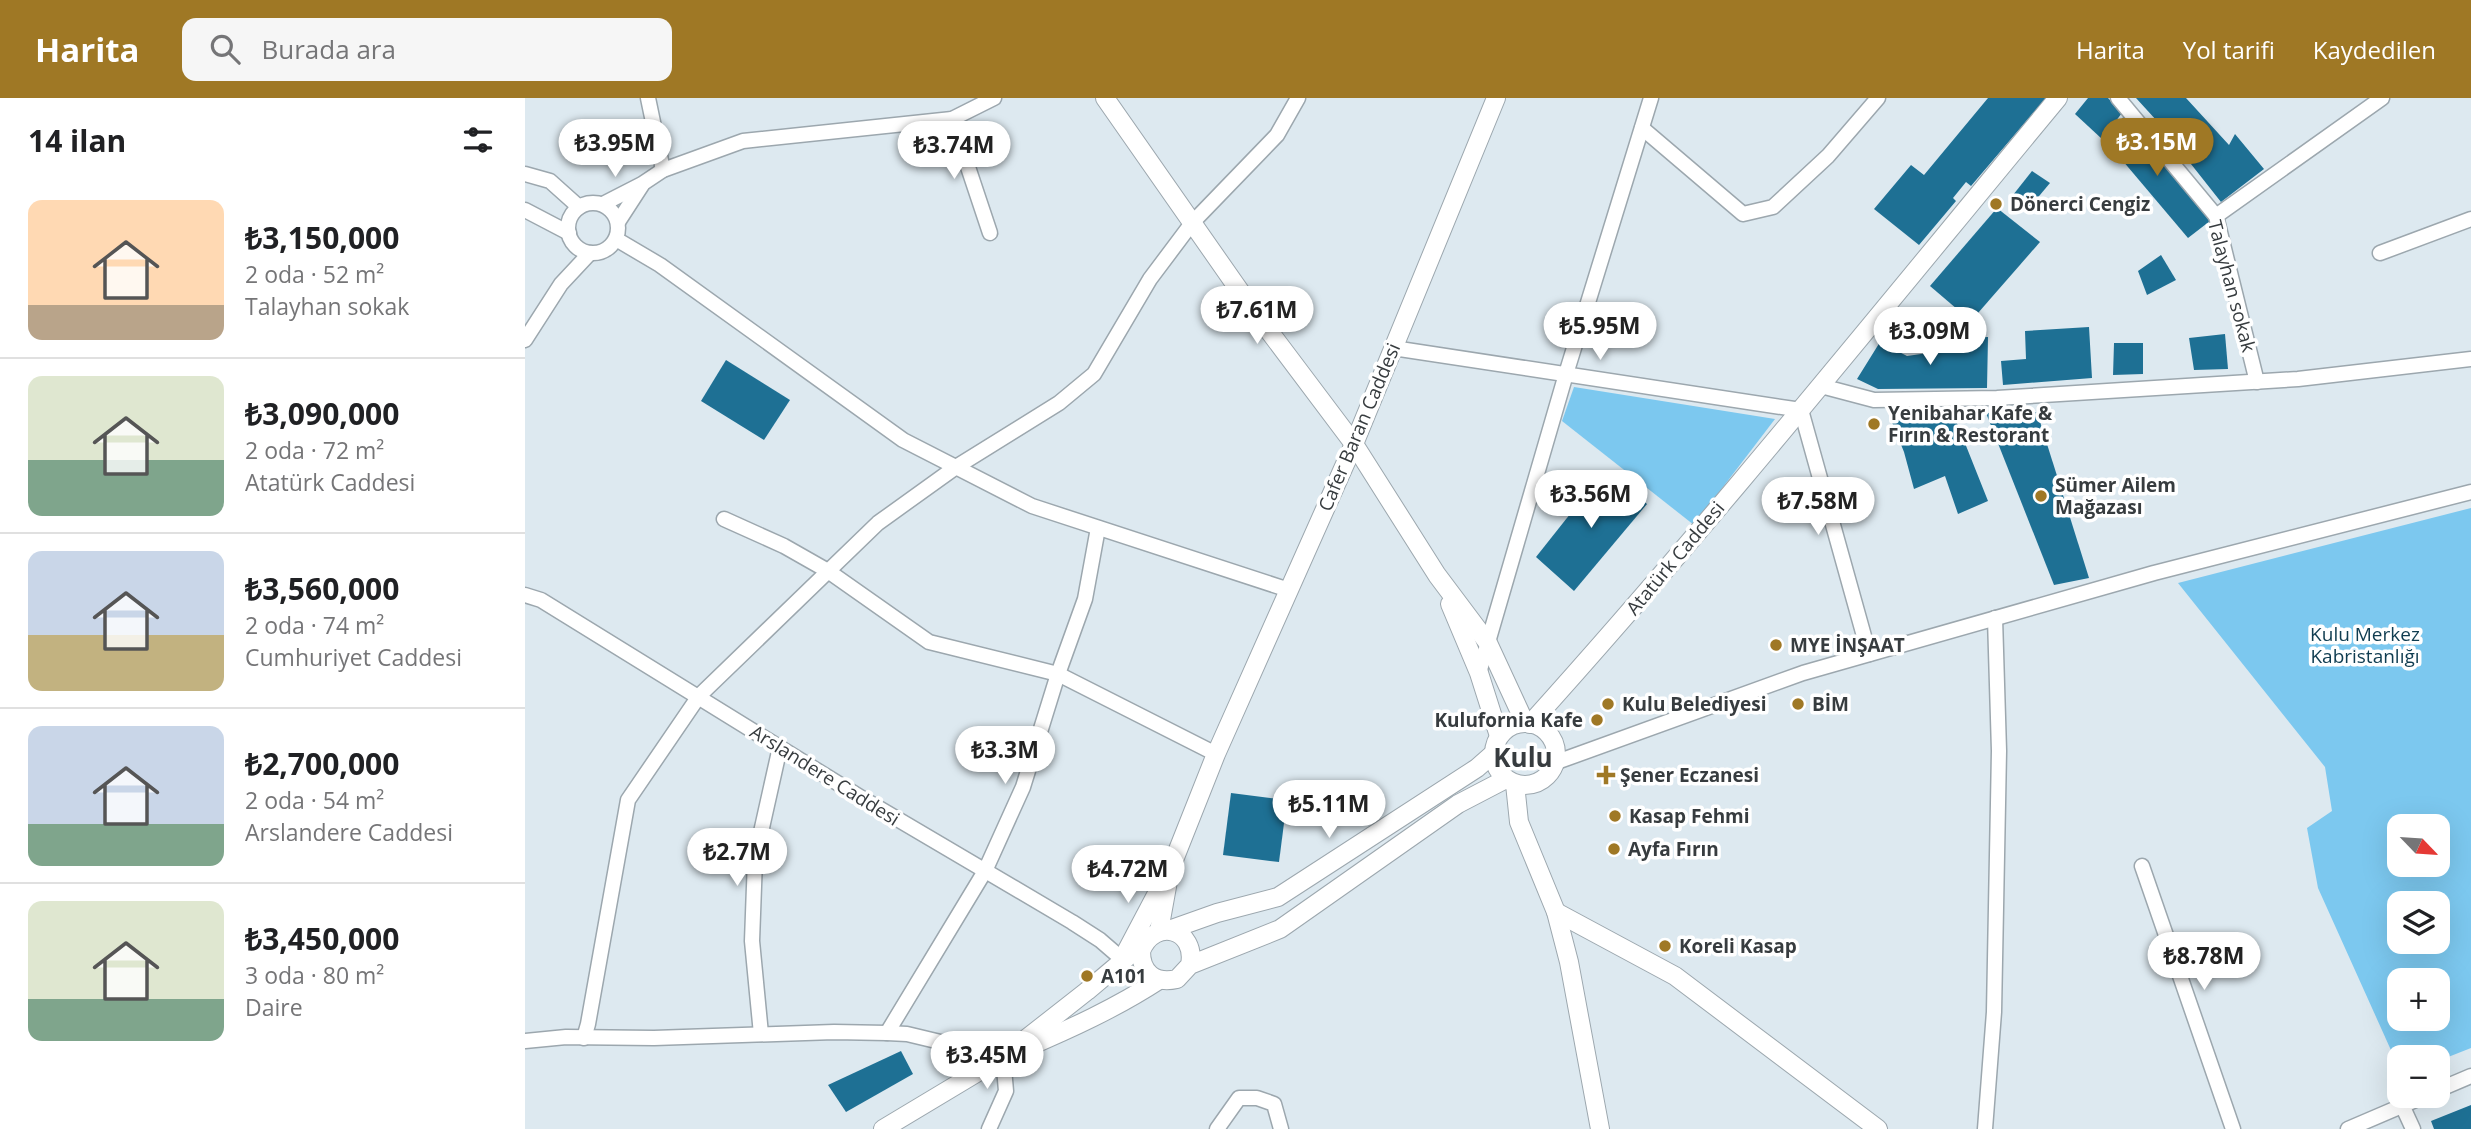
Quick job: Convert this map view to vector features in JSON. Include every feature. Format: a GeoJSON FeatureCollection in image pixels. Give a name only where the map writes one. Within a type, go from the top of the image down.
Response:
{"type":"FeatureCollection","features":[{"type":"Feature","properties":{"kind":"street"},"geometry":{"type":"LineString","coordinates":[[647,98],[663,170]]}},
{"type":"Feature","properties":{"kind":"street"},"geometry":{"type":"LineString","coordinates":[[603,204],[663,170],[743,141],[952,119],[994,98]]}},
{"type":"Feature","properties":{"kind":"street"},"geometry":{"type":"LineString","coordinates":[[1105,98],[1251,307],[1353,444],[1437,575],[1487,643],[1527,723]]}},
{"type":"Feature","properties":{"kind":"street"},"geometry":{"type":"LineString","coordinates":[[584,1038],[628,800],[699,696],[878,523],[956,467],[1059,403],[1094,374],[1150,279],[1192,223],[1277,135],[1298,98]]}},
{"type":"Feature","properties":{"kind":"street","name":"Cafer Baran Caddesi"},"geometry":{"type":"LineString","coordinates":[[1170,870],[1216,754],[1353,444],[1496,98]]}},
{"type":"Feature","properties":{"kind":"street"},"geometry":{"type":"LineString","coordinates":[[1479,673],[1566,374],[1651,98]]}},
{"type":"Feature","properties":{"kind":"street"},"geometry":{"type":"LineString","coordinates":[[1642,128],[1743,214],[1773,207],[1828,156],[1878,98]]}},
{"type":"Feature","properties":{"kind":"street","name":"Atatürk Caddesi"},"geometry":{"type":"LineString","coordinates":[[1527,723],[1606,640],[1801,410],[2058,98]]}},
{"type":"Feature","properties":{"kind":"street","name":"Talayhan sokak"},"geometry":{"type":"LineString","coordinates":[[2118,98],[2216,216],[2257,382]]}},
{"type":"Feature","properties":{"kind":"street"},"geometry":{"type":"LineString","coordinates":[[2216,216],[2382,98]]}},
{"type":"Feature","properties":{"kind":"street"},"geometry":{"type":"LineString","coordinates":[[952,119],[990,233]]}},
{"type":"Feature","properties":{"kind":"street"},"geometry":{"type":"LineString","coordinates":[[525,174],[549,181],[579,207]]}},
{"type":"Feature","properties":{"kind":"street"},"geometry":{"type":"LineString","coordinates":[[618,222],[613,211],[603,204],[591,202],[579,207],[571,216],[568,228],[571,240],[579,249],[590,253],[602,252],[616,239],[618,222],[642,184]]}},
{"type":"Feature","properties":{"kind":"street"},"geometry":{"type":"LineString","coordinates":[[525,210],[569,233]]}},
{"type":"Feature","properties":{"kind":"street"},"geometry":{"type":"LineString","coordinates":[[2380,253],[2471,219]]}},
{"type":"Feature","properties":{"kind":"street"},"geometry":{"type":"LineString","coordinates":[[616,239],[660,265],[903,440],[1032,506],[1289,590]]}},
{"type":"Feature","properties":{"kind":"street"},"geometry":{"type":"LineString","coordinates":[[525,340],[561,284],[590,253]]}},
{"type":"Feature","properties":{"kind":"street"},"geometry":{"type":"LineString","coordinates":[[1393,348],[1801,410],[1868,654]]}},
{"type":"Feature","properties":{"kind":"street"},"geometry":{"type":"LineString","coordinates":[[1821,386],[1874,400],[1997,398],[2257,382],[2471,359]]}},
{"type":"Feature","properties":{"kind":"street"},"geometry":{"type":"LineString","coordinates":[[1554,763],[1803,673],[2154,573],[2471,492]]}},
{"type":"Feature","properties":{"kind":"street"},"geometry":{"type":"LineString","coordinates":[[724,519],[784,546],[828,571],[929,642],[1058,674],[1216,754]]}},
{"type":"Feature","properties":{"kind":"street"},"geometry":{"type":"LineString","coordinates":[[887,1033],[985,871],[1023,787],[1058,674],[1085,599],[1098,528]]}},
{"type":"Feature","properties":{"kind":"street"},"geometry":{"type":"LineString","coordinates":[[1437,575],[1479,673],[1497,744],[1496,767],[1510,781],[1519,821],[1556,912],[1569,962],[1600,1129]]}},
{"type":"Feature","properties":{"kind":"street","name":"Arslandere Caddesi"},"geometry":{"type":"LineString","coordinates":[[525,595],[541,600],[1100,940],[1122,960]]}},
{"type":"Feature","properties":{"kind":"street"},"geometry":{"type":"LineString","coordinates":[[1985,1129],[1994,998],[1999,751],[1995,618]]}},
{"type":"Feature","properties":{"kind":"street"},"geometry":{"type":"LineString","coordinates":[[525,1041],[834,1032],[887,1033],[907,1034],[1003,1057],[1071,1029],[1159,980],[1177,979],[1190,965],[1280,929],[1458,804],[1510,781],[1534,784],[1550,772],[1554,763],[1556,754],[1550,736],[1543,729],[1527,723],[1506,729],[1477,768],[1278,897],[1217,913],[1157,934],[1003,1057],[883,1129]]}},
{"type":"Feature","properties":{"kind":"street"},"geometry":{"type":"LineString","coordinates":[[761,1034],[753,941],[755,859],[780,747]]}},
{"type":"Feature","properties":{"kind":"street"},"geometry":{"type":"LineString","coordinates":[[2142,866],[2233,1129]]}},
{"type":"Feature","properties":{"kind":"street"},"geometry":{"type":"LineString","coordinates":[[1159,980],[1144,969],[1141,951],[1157,934],[1170,870]]}},
{"type":"Feature","properties":{"kind":"street"},"geometry":{"type":"LineString","coordinates":[[1122,960],[1170,870]]}},
{"type":"Feature","properties":{"kind":"street"},"geometry":{"type":"LineString","coordinates":[[1556,912],[1675,976],[1878,1129]]}},
{"type":"Feature","properties":{"kind":"street"},"geometry":{"type":"LineString","coordinates":[[1157,934],[1178,933],[1190,946],[1190,965]]}},
{"type":"Feature","properties":{"kind":"street"},"geometry":{"type":"LineString","coordinates":[[989,1129],[1006,1091],[1003,1057]]}},
{"type":"Feature","properties":{"kind":"street"},"geometry":{"type":"LineString","coordinates":[[2450,1085],[2471,1076]]}},
{"type":"Feature","properties":{"kind":"street"},"geometry":{"type":"LineString","coordinates":[[1217,1129],[1239,1098],[1257,1098],[1274,1104],[1281,1129]]}},
{"type":"Feature","properties":{"kind":"street"},"geometry":{"type":"LineString","coordinates":[[2348,1129],[2395,1108]]}},
{"type":"Feature","properties":{"kind":"street"},"geometry":{"type":"LineString","coordinates":[[2403,1108],[2413,1129]]}},
{"type":"Feature","properties":{"kind":"green space"},"geometry":{"type":"Polygon","coordinates":[[[1574,387],[1775,419],[1694,525],[1562,421],[1574,387]]]}},
{"type":"Feature","properties":{"kind":"green space","name":"Kulu Merkez Kabristanlığı"},"geometry":{"type":"Polygon","coordinates":[[[2471,508],[2471,1048],[2450,1056],[2450,1045],[2389,1045],[2318,888],[2307,828],[2332,811],[2325,767],[2178,583],[2471,508]]]}},
{"type":"Feature","properties":{"kind":"building"},"geometry":{"type":"Polygon","coordinates":[[[1988,98],[2046,98],[1971,186],[1966,182],[1953,198],[1956,201],[1919,245],[1874,209],[1911,165],[1924,175],[1988,98]]]}},
{"type":"Feature","properties":{"kind":"building"},"geometry":{"type":"Polygon","coordinates":[[[2088,98],[2108,98],[2122,113],[2102,139],[2075,114],[2088,98]]]}},
{"type":"Feature","properties":{"kind":"building"},"geometry":{"type":"Polygon","coordinates":[[[2136,98],[2186,98],[2229,145],[2235,134],[2264,169],[2221,202],[2136,98]]]}},
{"type":"Feature","properties":{"kind":"building"},"geometry":{"type":"Polygon","coordinates":[[[2124,116],[2210,221],[2188,238],[2106,141],[2124,116]]]}},
{"type":"Feature","properties":{"kind":"building"},"geometry":{"type":"Polygon","coordinates":[[[2032,171],[2050,183],[2029,208],[2013,195],[2032,171]]]}},
{"type":"Feature","properties":{"kind":"building"},"geometry":{"type":"Polygon","coordinates":[[[1997,208],[2040,242],[1971,321],[1930,286],[1997,208]]]}},
{"type":"Feature","properties":{"kind":"building"},"geometry":{"type":"Polygon","coordinates":[[[2161,255],[2176,280],[2147,295],[2138,271],[2161,255]]]}},
{"type":"Feature","properties":{"kind":"building"},"geometry":{"type":"Polygon","coordinates":[[[2089,327],[2092,378],[2003,385],[2001,361],[2026,359],[2025,331],[2089,327]]]}},
{"type":"Feature","properties":{"kind":"building"},"geometry":{"type":"Polygon","coordinates":[[[2225,334],[2228,369],[2194,370],[2189,338],[2225,334]]]}},
{"type":"Feature","properties":{"kind":"building"},"geometry":{"type":"Polygon","coordinates":[[[1988,337],[1987,388],[1878,389],[1857,379],[1880,342],[1907,356],[1942,351],[1941,339],[1988,337]]]}},
{"type":"Feature","properties":{"kind":"building"},"geometry":{"type":"Polygon","coordinates":[[[2114,343],[2143,343],[2143,374],[2113,375],[2114,343]]]}},
{"type":"Feature","properties":{"kind":"building"},"geometry":{"type":"Polygon","coordinates":[[[726,360],[790,400],[764,440],[701,401],[726,360]]]}},
{"type":"Feature","properties":{"kind":"building"},"geometry":{"type":"Polygon","coordinates":[[[1951,408],[1988,501],[1958,514],[1945,476],[1914,489],[1904,452],[1889,415],[1951,408]]]}},
{"type":"Feature","properties":{"kind":"building","name":"Sümer Ailem Mağazası"},"geometry":{"type":"Polygon","coordinates":[[[2037,412],[2089,578],[2054,585],[1986,413],[2037,412]]]}},
{"type":"Feature","properties":{"kind":"building"},"geometry":{"type":"Polygon","coordinates":[[[1605,470],[1647,504],[1574,591],[1536,557],[1605,470]]]}},
{"type":"Feature","properties":{"kind":"building"},"geometry":{"type":"Polygon","coordinates":[[[1231,793],[1287,800],[1279,862],[1223,855],[1231,793]]]}},
{"type":"Feature","properties":{"kind":"building"},"geometry":{"type":"Polygon","coordinates":[[[901,1051],[913,1074],[846,1112],[828,1085],[901,1051]]]}},
{"type":"Feature","properties":{"kind":"building"},"geometry":{"type":"Polygon","coordinates":[[[2471,1105],[2471,1129],[2434,1129],[2431,1121],[2471,1105]]]}},
{"type":"Feature","properties":{"kind":"place","name":"Dönerci Cengiz"},"geometry":{"type":"Point","coordinates":[1996,204]}},
{"type":"Feature","properties":{"kind":"place","name":"Yenibahar Kafe & Fırın & Restorant"},"geometry":{"type":"Point","coordinates":[1874,424]}},
{"type":"Feature","properties":{"kind":"place","name":"Sümer Ailem Mağazası"},"geometry":{"type":"Point","coordinates":[2041,496]}},
{"type":"Feature","properties":{"kind":"place","name":"MYE İNŞAAT"},"geometry":{"type":"Point","coordinates":[1776,645]}},
{"type":"Feature","properties":{"kind":"place","name":"Kulu Belediyesi"},"geometry":{"type":"Point","coordinates":[1608,704]}},
{"type":"Feature","properties":{"kind":"place","name":"BİM"},"geometry":{"type":"Point","coordinates":[1798,704]}},
{"type":"Feature","properties":{"kind":"place","name":"Kulufornia Kafe"},"geometry":{"type":"Point","coordinates":[1597,720]}},
{"type":"Feature","properties":{"kind":"place","name":"Şener Eczanesi"},"geometry":{"type":"Point","coordinates":[1606,775]}},
{"type":"Feature","properties":{"kind":"place","name":"Kasap Fehmi"},"geometry":{"type":"Point","coordinates":[1615,816]}},
{"type":"Feature","properties":{"kind":"place","name":"Ayfa Fırın"},"geometry":{"type":"Point","coordinates":[1614,849]}},
{"type":"Feature","properties":{"kind":"place","name":"Koreli Kasap"},"geometry":{"type":"Point","coordinates":[1665,946]}},
{"type":"Feature","properties":{"kind":"place","name":"A101"},"geometry":{"type":"Point","coordinates":[1087,976]}},
{"type":"Feature","properties":{"kind":"district","name":"Kulu"},"geometry":{"type":"Point","coordinates":[1523,758]}}]}
